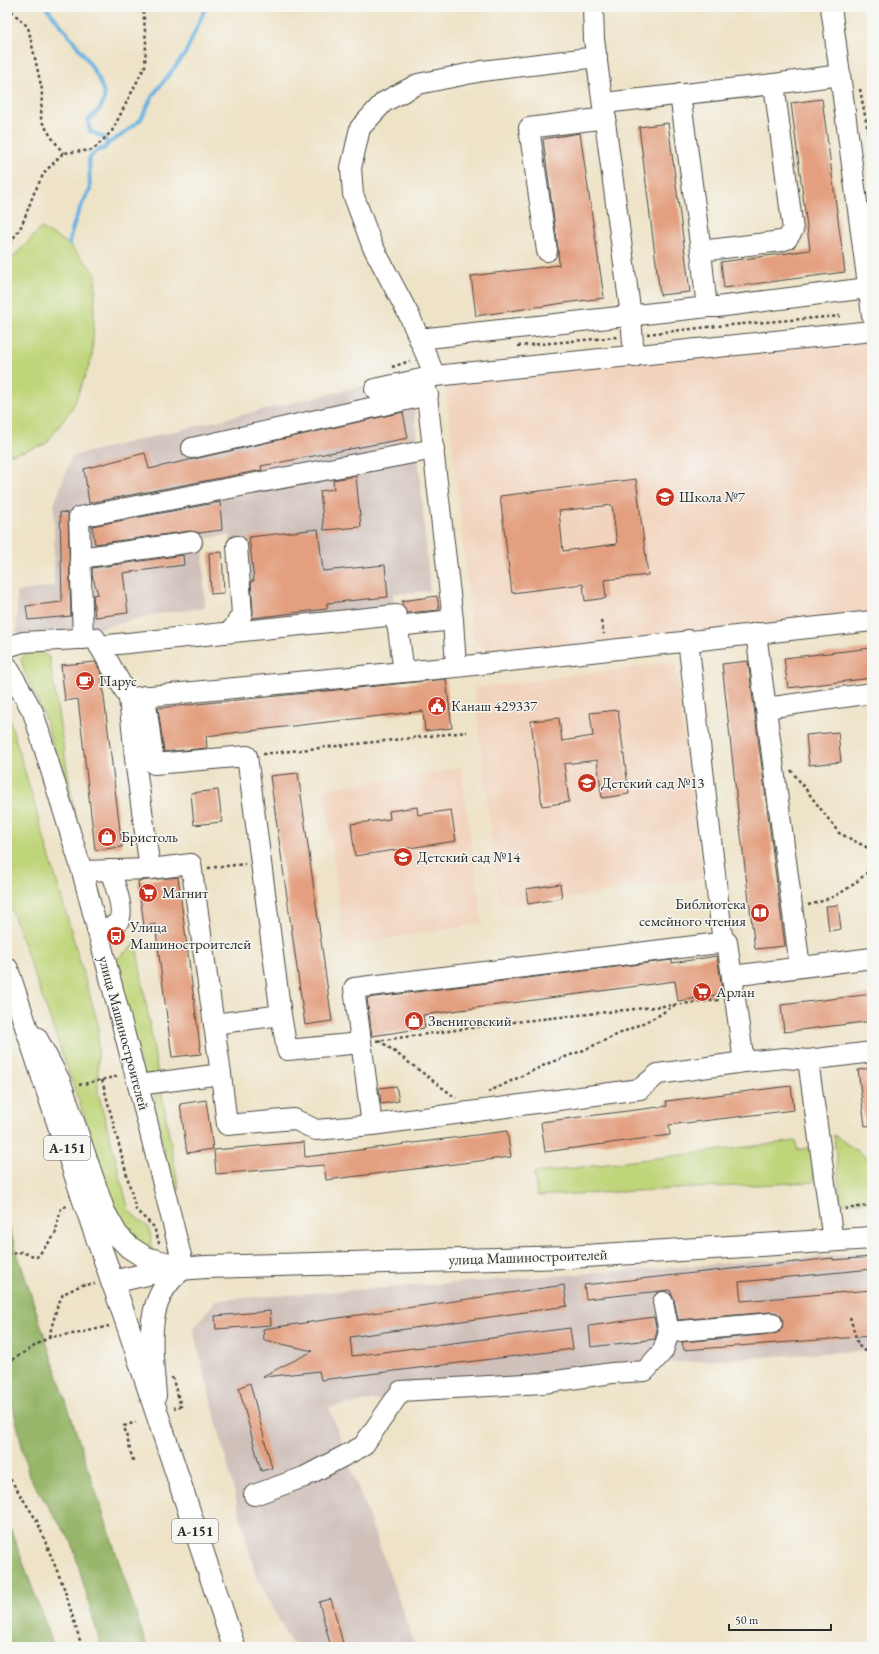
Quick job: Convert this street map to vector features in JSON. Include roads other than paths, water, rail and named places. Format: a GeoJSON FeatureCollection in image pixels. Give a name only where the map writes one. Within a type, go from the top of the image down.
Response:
{"type":"FeatureCollection","features":[{"type":"Feature","properties":{"kind":"main road","name":"А-151"},"geometry":{"type":"LineString","coordinates":[[7,969],[84,1201],[127,1323],[156,1415],[234,1647]]}},
{"type":"Feature","properties":{"kind":"main road"},"geometry":{"type":"LineString","coordinates":[[23,1014],[60,1083],[104,1212],[117,1235],[129,1248],[146,1258],[184,1268]]}},
{"type":"Feature","properties":{"kind":"main road","name":"улица Машиностроителей"},"geometry":{"type":"LineString","coordinates":[[112,1282],[165,1270],[184,1268],[569,1257],[872,1238]]}},
{"type":"Feature","properties":{"kind":"main road"},"geometry":{"type":"LineString","coordinates":[[156,1415],[151,1325],[155,1307],[162,1293],[172,1278],[184,1268]]}},
{"type":"Feature","properties":{"kind":"street"},"geometry":{"type":"LineString","coordinates":[[593,7],[592,13],[597,57],[631,316],[634,357]]}},
{"type":"Feature","properties":{"kind":"street"},"geometry":{"type":"LineString","coordinates":[[831,7],[872,315]]}},
{"type":"Feature","properties":{"kind":"street"},"geometry":{"type":"LineString","coordinates":[[456,667],[453,620],[434,449],[429,383],[419,339],[410,317],[372,245],[353,194],[351,168],[360,128],[384,102],[418,84],[482,71],[597,57]]}},
{"type":"Feature","properties":{"kind":"street"},"geometry":{"type":"LineString","coordinates":[[547,251],[529,128],[680,94],[840,75]]}},
{"type":"Feature","properties":{"kind":"street"},"geometry":{"type":"LineString","coordinates":[[701,251],[781,241],[787,239],[791,235],[793,226],[774,84]]}},
{"type":"Feature","properties":{"kind":"street"},"geometry":{"type":"LineString","coordinates":[[680,94],[708,307]]}},
{"type":"Feature","properties":{"kind":"street"},"geometry":{"type":"LineString","coordinates":[[419,339],[868,288]]}},
{"type":"Feature","properties":{"kind":"street"},"geometry":{"type":"LineString","coordinates":[[375,389],[634,357],[872,331]]}},
{"type":"Feature","properties":{"kind":"street"},"geometry":{"type":"LineString","coordinates":[[192,448],[429,383]]}},
{"type":"Feature","properties":{"kind":"street"},"geometry":{"type":"LineString","coordinates":[[370,1042],[286,1050],[247,756],[154,764],[137,697],[91,642],[80,558],[79,517],[434,449]]}},
{"type":"Feature","properties":{"kind":"street"},"geometry":{"type":"LineString","coordinates":[[80,558],[192,542]]}},
{"type":"Feature","properties":{"kind":"street"},"geometry":{"type":"LineString","coordinates":[[231,632],[242,614],[237,546]]}},
{"type":"Feature","properties":{"kind":"street"},"geometry":{"type":"LineString","coordinates":[[7,648],[23,642],[91,642],[231,632],[396,615],[404,672]]}},
{"type":"Feature","properties":{"kind":"street"},"geometry":{"type":"LineString","coordinates":[[397,626],[453,620]]}},
{"type":"Feature","properties":{"kind":"street"},"geometry":{"type":"LineString","coordinates":[[137,697],[456,667],[688,640],[872,621]]}},
{"type":"Feature","properties":{"kind":"street"},"geometry":{"type":"LineString","coordinates":[[756,633],[800,967]]}},
{"type":"Feature","properties":{"kind":"street"},"geometry":{"type":"LineString","coordinates":[[688,640],[723,943]]}},
{"type":"Feature","properties":{"kind":"street","name":"улица Машиностроителей"},"geometry":{"type":"LineString","coordinates":[[7,666],[33,712],[82,871],[184,1268]]}},
{"type":"Feature","properties":{"kind":"street"},"geometry":{"type":"LineString","coordinates":[[766,708],[872,693]]}},
{"type":"Feature","properties":{"kind":"street"},"geometry":{"type":"LineString","coordinates":[[137,697],[136,767],[150,869]]}},
{"type":"Feature","properties":{"kind":"street"},"geometry":{"type":"LineString","coordinates":[[82,871],[150,869],[191,864],[227,1125],[294,1119],[316,1130],[372,1125],[640,1089],[658,1074],[744,1062],[785,1058],[808,1060],[872,1052]]}},
{"type":"Feature","properties":{"kind":"street"},"geometry":{"type":"LineString","coordinates":[[97,930],[113,926],[118,922],[121,914],[120,905],[110,870]]}},
{"type":"Feature","properties":{"kind":"street"},"geometry":{"type":"LineString","coordinates":[[372,1125],[370,1042],[354,988],[727,942],[744,1062]]}},
{"type":"Feature","properties":{"kind":"street"},"geometry":{"type":"LineString","coordinates":[[732,976],[872,958]]}},
{"type":"Feature","properties":{"kind":"street"},"geometry":{"type":"LineString","coordinates":[[214,1024],[281,1015]]}},
{"type":"Feature","properties":{"kind":"street"},"geometry":{"type":"LineString","coordinates":[[808,1060],[833,1241]]}},
{"type":"Feature","properties":{"kind":"street"},"geometry":{"type":"LineString","coordinates":[[136,1078],[221,1074]]}},
{"type":"Feature","properties":{"kind":"street"},"geometry":{"type":"LineString","coordinates":[[254,1495],[304,1477],[363,1446],[401,1391],[543,1382],[612,1373],[645,1371],[663,1351],[669,1332],[664,1302]]}},
{"type":"Feature","properties":{"kind":"street"},"geometry":{"type":"LineString","coordinates":[[669,1332],[772,1323]]}},
{"type":"Feature","properties":{"kind":"waterway"},"geometry":{"type":"LineString","coordinates":[[46,7],[71,37],[89,62],[101,85],[104,95],[103,102],[97,112],[88,120],[90,131],[105,138],[107,144]]}},
{"type":"Feature","properties":{"kind":"waterway"},"geometry":{"type":"LineString","coordinates":[[69,244],[77,216],[90,191],[89,159],[96,151],[105,148],[107,144],[122,135],[141,119],[153,95],[185,54],[206,7]]}},
{"type":"Feature","properties":{"kind":"place","name":"Школа №7"},"geometry":{"type":"Point","coordinates":[665,497]}},
{"type":"Feature","properties":{"kind":"place","name":"Парус"},"geometry":{"type":"Point","coordinates":[85,681]}},
{"type":"Feature","properties":{"kind":"place","name":"Канаш 429337"},"geometry":{"type":"Point","coordinates":[437,706]}},
{"type":"Feature","properties":{"kind":"place","name":"Детский сад №13"},"geometry":{"type":"Point","coordinates":[587,783]}},
{"type":"Feature","properties":{"kind":"place","name":"Бристоль"},"geometry":{"type":"Point","coordinates":[107,837]}},
{"type":"Feature","properties":{"kind":"place","name":"Детский сад №14"},"geometry":{"type":"Point","coordinates":[403,857]}},
{"type":"Feature","properties":{"kind":"place","name":"Магнит"},"geometry":{"type":"Point","coordinates":[148,893]}},
{"type":"Feature","properties":{"kind":"place","name":"Библиотека семейного чтения"},"geometry":{"type":"Point","coordinates":[760,913]}},
{"type":"Feature","properties":{"kind":"place","name":"Улица Машиностроителей"},"geometry":{"type":"Point","coordinates":[116,936]}},
{"type":"Feature","properties":{"kind":"place","name":"Арлан"},"geometry":{"type":"Point","coordinates":[702,992]}},
{"type":"Feature","properties":{"kind":"place","name":"Звениговский"},"geometry":{"type":"Point","coordinates":[414,1021]}}]}
